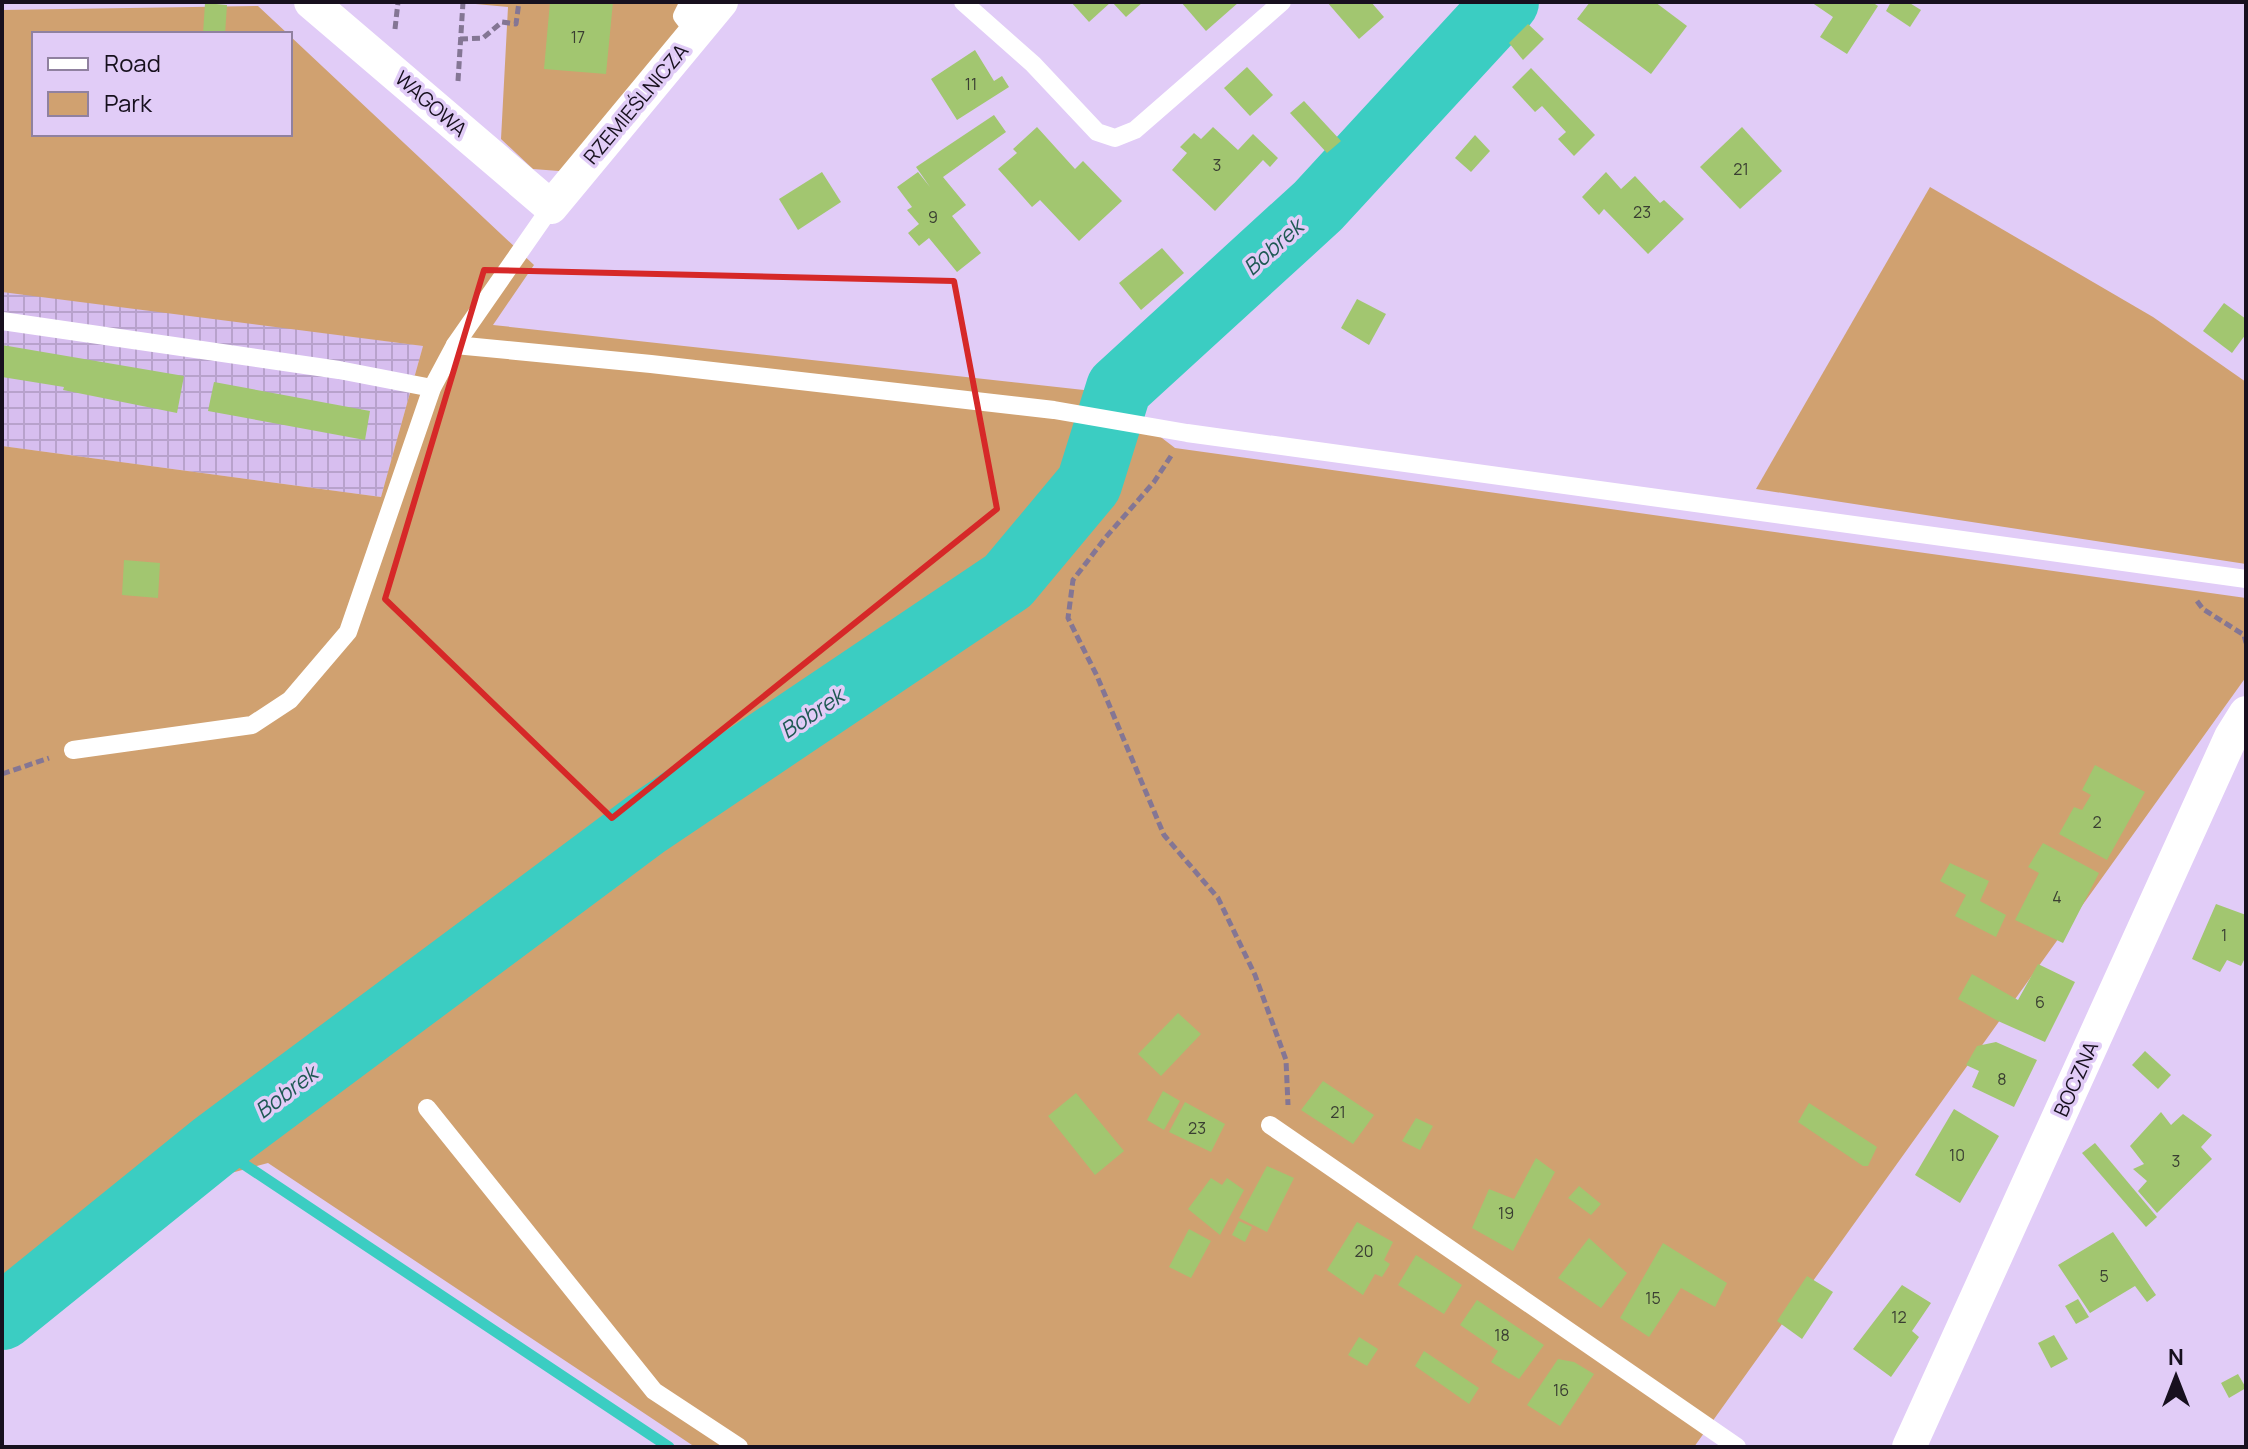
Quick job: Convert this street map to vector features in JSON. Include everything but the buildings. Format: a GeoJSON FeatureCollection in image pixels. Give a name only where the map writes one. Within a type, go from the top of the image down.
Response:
{"type":"FeatureCollection","features":[{"type":"Feature","properties":{"kind":"street","name":"WAGOWA"},"geometry":{"type":"LineString","coordinates":[[311,2],[551,207]]}},
{"type":"Feature","properties":{"kind":"street","name":"RZEMIEŚLNICZA"},"geometry":{"type":"LineString","coordinates":[[551,207],[692,18],[721,2]]}},
{"type":"Feature","properties":{"kind":"street","name":"BOCZNA"},"geometry":{"type":"LineString","coordinates":[[1909,1447],[2231,737],[2246,713]]}},
{"type":"Feature","properties":{"kind":"lane"},"geometry":{"type":"LineString","coordinates":[[963,2],[1033,64],[1097,132],[1115,138],[1135,130],[1282,2]]}},
{"type":"Feature","properties":{"kind":"lane"},"geometry":{"type":"LineString","coordinates":[[73,750],[252,725],[290,700],[348,632],[432,388],[455,345],[551,207]]}},
{"type":"Feature","properties":{"kind":"lane"},"geometry":{"type":"LineString","coordinates":[[2,321],[339,370],[432,388]]}},
{"type":"Feature","properties":{"kind":"lane"},"geometry":{"type":"LineString","coordinates":[[455,345],[1054,410],[1187,433],[2246,579]]}},
{"type":"Feature","properties":{"kind":"lane"},"geometry":{"type":"LineString","coordinates":[[427,1108],[654,1391],[739,1447]]}},
{"type":"Feature","properties":{"kind":"lane"},"geometry":{"type":"LineString","coordinates":[[1270,1125],[1737,1447]]}},
{"type":"Feature","properties":{"kind":"path"},"geometry":{"type":"LineString","coordinates":[[455,125],[463,2]]}},
{"type":"Feature","properties":{"kind":"path"},"geometry":{"type":"LineString","coordinates":[[460,39],[483,38],[502,22],[516,24],[519,2]]}},
{"type":"Feature","properties":{"kind":"path"},"geometry":{"type":"LineString","coordinates":[[1187,433],[1154,482],[1073,580],[1068,618],[1097,676],[1164,835],[1218,898],[1255,975],[1286,1060],[1290,1138]]}},
{"type":"Feature","properties":{"kind":"path"},"geometry":{"type":"LineString","coordinates":[[2179,569],[2203,609],[2244,635],[2246,643]]}},
{"type":"Feature","properties":{"kind":"path"},"geometry":{"type":"LineString","coordinates":[[2,774],[73,750]]}},
{"type":"Feature","properties":{"kind":"highlighted area"},"geometry":{"type":"Polygon","coordinates":[[[484,270],[954,281],[997,509],[612,818],[385,599],[484,270]]]}},
{"type":"Feature","properties":{"kind":"shaded area"},"geometry":{"type":"Polygon","coordinates":[[[2,288],[423,346],[381,497],[2,446],[2,288]]]}},
{"type":"Feature","properties":{"kind":"green space"},"geometry":{"type":"Polygon","coordinates":[[[454,2],[702,2],[572,172],[533,169],[501,139],[508,7],[454,2]]]}},
{"type":"Feature","properties":{"kind":"green space"},"geometry":{"type":"Polygon","coordinates":[[[258,6],[286,32],[32,32],[32,136],[292,136],[292,38],[534,265],[493,325],[1102,392],[1175,448],[2246,598],[2246,677],[1694,1447],[695,1447],[268,1163],[220,1176],[2,1346],[2,446],[381,497],[423,346],[2,292],[2,10],[258,6]]]}},
{"type":"Feature","properties":{"kind":"green space"},"geometry":{"type":"Polygon","coordinates":[[[1930,187],[2153,317],[2246,382],[2246,564],[1756,489],[1930,187]]]}},
{"type":"Feature","properties":{"kind":"waterway","name":"Bobrek"},"geometry":{"type":"LineString","coordinates":[[2,1317],[215,1145],[646,824],[1008,581],[1089,484],[1119,388],[1318,206],[1506,2]]}},
{"type":"Feature","properties":{"kind":"waterway"},"geometry":{"type":"LineString","coordinates":[[215,1145],[669,1447]]}}]}
